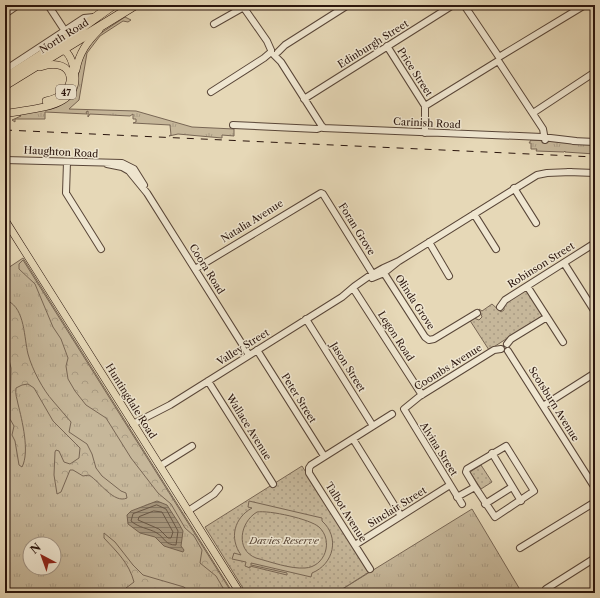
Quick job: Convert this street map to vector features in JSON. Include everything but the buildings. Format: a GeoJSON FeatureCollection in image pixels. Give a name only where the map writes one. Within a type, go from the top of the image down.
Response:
{"type":"FeatureCollection","features":[{"type":"Feature","properties":{"kind":"highway","name":"North Road"},"geometry":{"type":"LineString","coordinates":[[5,78],[46,53],[113,5]]}},
{"type":"Feature","properties":{"kind":"highway","name":"North Road"},"geometry":{"type":"LineString","coordinates":[[5,85],[135,5]]}},
{"type":"Feature","properties":{"kind":"main road"},"geometry":{"type":"LineString","coordinates":[[75,72],[78,58],[85,45],[104,24]]}},
{"type":"Feature","properties":{"kind":"main road"},"geometry":{"type":"LineString","coordinates":[[46,53],[61,49],[64,50]]}},
{"type":"Feature","properties":{"kind":"main road","name":"47"},"geometry":{"type":"LineString","coordinates":[[5,114],[62,102],[70,95],[74,88],[75,72],[69,56],[64,50]]}},
{"type":"Feature","properties":{"kind":"main road","name":"47"},"geometry":{"type":"LineString","coordinates":[[5,109],[53,100],[63,94],[68,88],[69,74],[61,64],[51,63],[30,70]]}},
{"type":"Feature","properties":{"kind":"main road","name":"Huntingdale Road"},"geometry":{"type":"LineString","coordinates":[[5,220],[240,593]]}},
{"type":"Feature","properties":{"kind":"street"},"geometry":{"type":"LineString","coordinates":[[5,14],[18,5]]}},
{"type":"Feature","properties":{"kind":"street"},"geometry":{"type":"LineString","coordinates":[[48,5],[64,31]]}},
{"type":"Feature","properties":{"kind":"street"},"geometry":{"type":"LineString","coordinates":[[211,92],[348,5]]}},
{"type":"Feature","properties":{"kind":"street","name":"Edinburgh Street"},"geometry":{"type":"LineString","coordinates":[[304,99],[453,5]]}},
{"type":"Feature","properties":{"kind":"street"},"geometry":{"type":"LineString","coordinates":[[425,106],[585,5]]}},
{"type":"Feature","properties":{"kind":"street"},"geometry":{"type":"LineString","coordinates":[[214,24],[245,6],[321,124]]}},
{"type":"Feature","properties":{"kind":"street"},"geometry":{"type":"LineString","coordinates":[[465,6],[541,127],[543,138]]}},
{"type":"Feature","properties":{"kind":"street","name":"North Road"},"geometry":{"type":"LineString","coordinates":[[5,70],[84,18],[95,17]]}},
{"type":"Feature","properties":{"kind":"street","name":"North Road"},"geometry":{"type":"LineString","coordinates":[[46,53],[48,42]]}},
{"type":"Feature","properties":{"kind":"street","name":"Price Street"},"geometry":{"type":"LineString","coordinates":[[387,46],[425,106],[425,133]]}},
{"type":"Feature","properties":{"kind":"street"},"geometry":{"type":"LineString","coordinates":[[532,112],[595,72]]}},
{"type":"Feature","properties":{"kind":"street","name":"Carinish Road"},"geometry":{"type":"LineString","coordinates":[[233,124],[307,127],[321,124],[425,133],[543,138],[595,142]]}},
{"type":"Feature","properties":{"kind":"street","name":"Haughton Road"},"geometry":{"type":"LineString","coordinates":[[5,159],[107,164],[131,169]]}},
{"type":"Feature","properties":{"kind":"street"},"geometry":{"type":"LineString","coordinates":[[67,162],[66,193],[101,249]]}},
{"type":"Feature","properties":{"kind":"street","name":"Coora Road"},"geometry":{"type":"LineString","coordinates":[[131,169],[249,355]]}},
{"type":"Feature","properties":{"kind":"street","name":"Valley Street"},"geometry":{"type":"LineString","coordinates":[[135,426],[540,173],[595,173]]}},
{"type":"Feature","properties":{"kind":"street"},"geometry":{"type":"LineString","coordinates":[[514,188],[536,223]]}},
{"type":"Feature","properties":{"kind":"street","name":"Natalia Avenue"},"geometry":{"type":"LineString","coordinates":[[195,269],[320,193]]}},
{"type":"Feature","properties":{"kind":"street","name":"Foran Grove"},"geometry":{"type":"LineString","coordinates":[[320,193],[323,194],[374,276]]}},
{"type":"Feature","properties":{"kind":"street"},"geometry":{"type":"LineString","coordinates":[[474,214],[496,249]]}},
{"type":"Feature","properties":{"kind":"street"},"geometry":{"type":"LineString","coordinates":[[428,242],[449,276]]}},
{"type":"Feature","properties":{"kind":"street","name":"Robinson Street"},"geometry":{"type":"LineString","coordinates":[[499,308],[505,300],[595,243]]}},
{"type":"Feature","properties":{"kind":"street"},"geometry":{"type":"LineString","coordinates":[[564,263],[595,312]]}},
{"type":"Feature","properties":{"kind":"street","name":"Olinda Grove"},"geometry":{"type":"LineString","coordinates":[[383,271],[425,337],[429,340],[434,339],[478,313]]}},
{"type":"Feature","properties":{"kind":"street"},"geometry":{"type":"LineString","coordinates":[[527,286],[563,342]]}},
{"type":"Feature","properties":{"kind":"street","name":"Legon Road"},"geometry":{"type":"LineString","coordinates":[[354,289],[422,395]]}},
{"type":"Feature","properties":{"kind":"street"},"geometry":{"type":"LineString","coordinates":[[507,344],[510,347],[508,351],[504,352],[501,348],[503,344],[507,344],[511,339],[547,317]]}},
{"type":"Feature","properties":{"kind":"street","name":"Jason Street"},"geometry":{"type":"LineString","coordinates":[[306,319],[373,426]]}},
{"type":"Feature","properties":{"kind":"street","name":"Coombs Avenue"},"geometry":{"type":"LineString","coordinates":[[408,404],[494,350],[501,348]]}},
{"type":"Feature","properties":{"kind":"street","name":"Peter Street"},"geometry":{"type":"LineString","coordinates":[[257,350],[324,456]]}},
{"type":"Feature","properties":{"kind":"street","name":"Scotsburn Avenue"},"geometry":{"type":"LineString","coordinates":[[508,351],[595,488]]}},
{"type":"Feature","properties":{"kind":"street"},"geometry":{"type":"LineString","coordinates":[[543,406],[595,373]]}},
{"type":"Feature","properties":{"kind":"street","name":"Wallace Avenue"},"geometry":{"type":"LineString","coordinates":[[208,381],[273,484]]}},
{"type":"Feature","properties":{"kind":"street","name":"Alvina Street"},"geometry":{"type":"LineString","coordinates":[[408,404],[404,407],[405,413],[462,504]]}},
{"type":"Feature","properties":{"kind":"street"},"geometry":{"type":"LineString","coordinates":[[324,456],[392,414]]}},
{"type":"Feature","properties":{"kind":"street"},"geometry":{"type":"LineString","coordinates":[[353,439],[401,516]]}},
{"type":"Feature","properties":{"kind":"street"},"geometry":{"type":"LineString","coordinates":[[160,466],[192,446]]}},
{"type":"Feature","properties":{"kind":"street"},"geometry":{"type":"LineString","coordinates":[[504,446],[508,447],[534,489],[532,494],[494,517],[474,487],[466,470],[504,446]]}},
{"type":"Feature","properties":{"kind":"street"},"geometry":{"type":"LineString","coordinates":[[492,453],[522,501]]}},
{"type":"Feature","properties":{"kind":"street","name":"Talbot Avenue"},"geometry":{"type":"LineString","coordinates":[[324,456],[311,465],[309,468],[309,473],[370,569]]}},
{"type":"Feature","properties":{"kind":"street","name":"Sinclair Street"},"geometry":{"type":"LineString","coordinates":[[355,545],[450,485]]}},
{"type":"Feature","properties":{"kind":"street"},"geometry":{"type":"LineString","coordinates":[[485,504],[512,486]]}},
{"type":"Feature","properties":{"kind":"street"},"geometry":{"type":"LineString","coordinates":[[457,497],[474,487]]}},
{"type":"Feature","properties":{"kind":"street"},"geometry":{"type":"LineString","coordinates":[[188,511],[214,494],[219,488]]}},
{"type":"Feature","properties":{"kind":"street"},"geometry":{"type":"LineString","coordinates":[[520,548],[595,502]]}},
{"type":"Feature","properties":{"kind":"street"},"geometry":{"type":"LineString","coordinates":[[546,589],[595,558]]}},
{"type":"Feature","properties":{"kind":"green space"},"geometry":{"type":"Polygon","coordinates":[[[125,17],[131,20],[128,22],[123,21],[100,36],[87,53],[79,100],[69,109],[136,111],[192,127],[234,129],[234,136],[222,135],[222,138],[178,134],[169,136],[171,135],[170,125],[133,123],[136,122],[136,119],[133,119],[133,114],[130,116],[90,114],[88,117],[88,111],[86,112],[87,114],[45,112],[45,119],[15,119],[15,122],[12,120],[21,116],[18,114],[48,108],[78,78],[80,59],[95,37],[125,17]]]}},
{"type":"Feature","properties":{"kind":"green space"},"geometry":{"type":"Polygon","coordinates":[[[531,140],[595,144],[595,154],[565,151],[536,151],[537,149],[531,149],[531,143],[529,143],[531,140]]]}},
{"type":"Feature","properties":{"kind":"green space"},"geometry":{"type":"Polygon","coordinates":[[[23,258],[233,593],[5,593],[5,270],[23,258]]]}},
{"type":"Feature","properties":{"kind":"green space"},"geometry":{"type":"Polygon","coordinates":[[[23,260],[232,593],[226,593],[216,576],[200,563],[202,550],[194,536],[185,528],[171,504],[158,493],[131,458],[106,418],[86,405],[75,391],[68,379],[66,366],[68,358],[61,339],[53,327],[35,284],[19,269],[19,264],[23,260]]]}},
{"type":"Feature","properties":{"kind":"green space"},"geometry":{"type":"Polygon","coordinates":[[[524,290],[527,291],[543,314],[542,316],[489,350],[469,319],[474,318],[479,320],[482,317],[479,309],[482,311],[492,304],[501,312],[504,310],[504,306],[507,301],[524,290]]]}},
{"type":"Feature","properties":{"kind":"green space"},"geometry":{"type":"Polygon","coordinates":[[[8,301],[14,305],[21,317],[28,354],[38,379],[45,391],[71,422],[69,432],[87,444],[96,468],[102,476],[121,491],[126,493],[127,498],[117,498],[89,475],[83,476],[73,470],[70,470],[61,492],[57,494],[54,475],[56,450],[59,451],[64,462],[70,464],[79,458],[80,448],[53,421],[34,388],[28,384],[16,388],[25,445],[24,461],[22,467],[19,465],[15,441],[12,435],[14,426],[10,419],[11,368],[8,356],[5,302],[8,301]]]}},
{"type":"Feature","properties":{"kind":"green space"},"geometry":{"type":"Polygon","coordinates":[[[481,465],[492,482],[481,489],[470,472],[481,465]]]}},
{"type":"Feature","properties":{"kind":"green space","name":"Davies Reserve"},"geometry":{"type":"Polygon","coordinates":[[[302,466],[369,572],[336,593],[246,593],[205,527],[302,466]]]}},
{"type":"Feature","properties":{"kind":"green space"},"geometry":{"type":"Polygon","coordinates":[[[249,501],[322,518],[322,521],[328,527],[333,542],[330,557],[319,569],[312,573],[311,577],[251,563],[251,565],[287,573],[287,575],[250,566],[250,568],[245,566],[246,562],[232,559],[234,553],[241,555],[237,549],[234,535],[237,523],[241,517],[252,508],[248,507],[249,501]],[[257,512],[251,517],[244,529],[242,536],[243,543],[249,554],[256,558],[299,568],[312,567],[318,563],[325,552],[326,546],[324,533],[319,527],[299,518],[257,512]]]}},
{"type":"Feature","properties":{"kind":"green space"},"geometry":{"type":"Polygon","coordinates":[[[472,509],[522,593],[336,593],[472,509]]]}},
{"type":"Feature","properties":{"kind":"green space"},"geometry":{"type":"Polygon","coordinates":[[[104,533],[115,542],[143,575],[184,587],[191,593],[128,592],[126,588],[134,582],[132,575],[122,558],[104,538],[104,533]]]}},
{"type":"Feature","properties":{"kind":"water"},"geometry":{"type":"Polygon","coordinates":[[[157,501],[167,505],[183,531],[181,546],[184,550],[183,552],[164,546],[155,537],[140,533],[128,524],[127,515],[131,511],[157,501]]]}},
{"type":"Feature","properties":{"kind":"railway"},"geometry":{"type":"LineString","coordinates":[[5,130],[595,157]]}}]}
